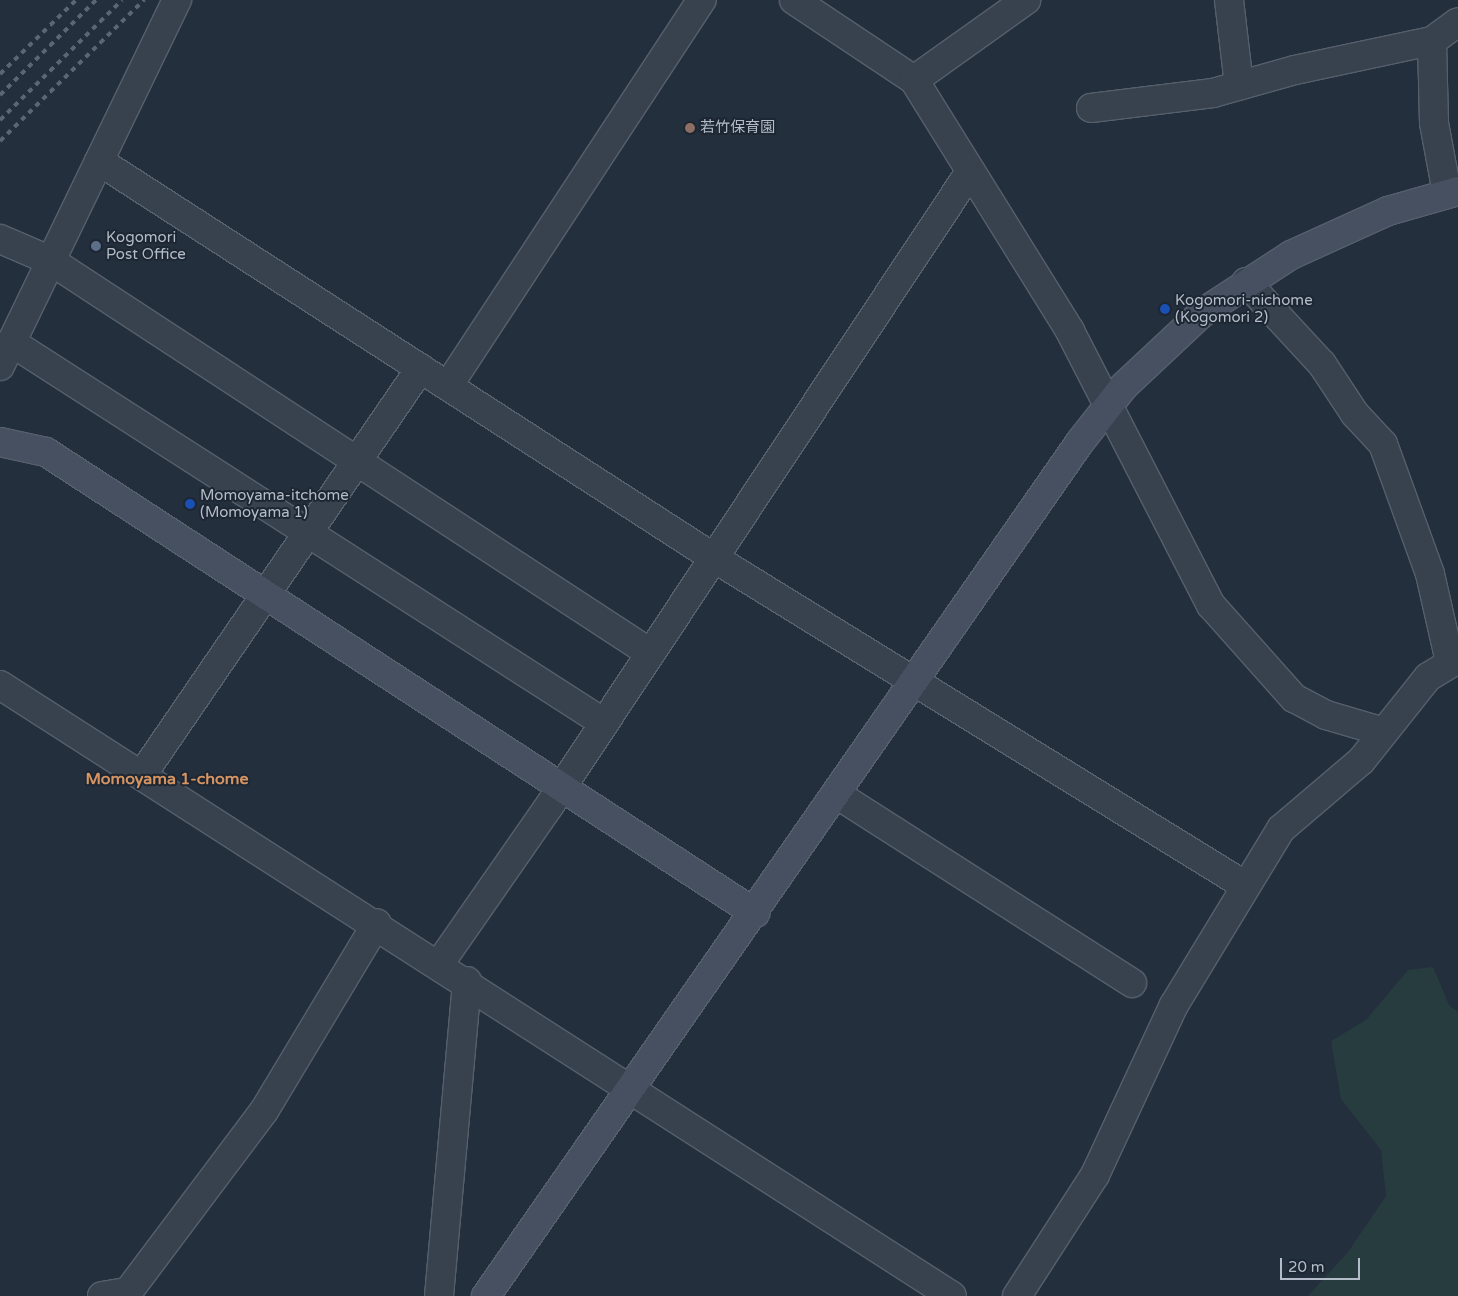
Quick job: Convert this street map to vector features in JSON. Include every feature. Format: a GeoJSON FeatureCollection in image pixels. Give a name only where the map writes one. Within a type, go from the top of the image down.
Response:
{"type":"FeatureCollection","features":[{"type":"Feature","properties":{"kind":"street"},"geometry":{"type":"LineString","coordinates":[[177,0],[6,354],[308,533],[604,723]]}},
{"type":"Feature","properties":{"kind":"street"},"geometry":{"type":"LineString","coordinates":[[448,386],[702,0]]}},
{"type":"Feature","properties":{"kind":"street"},"geometry":{"type":"LineString","coordinates":[[794,0],[914,80],[970,172],[1018,243],[1109,404],[1210,606],[1294,698],[1326,715],[1384,732]]}},
{"type":"Feature","properties":{"kind":"street"},"geometry":{"type":"LineString","coordinates":[[914,80],[1026,0]]}},
{"type":"Feature","properties":{"kind":"street"},"geometry":{"type":"LineString","coordinates":[[1229,0],[1240,85]]}},
{"type":"Feature","properties":{"kind":"street"},"geometry":{"type":"LineString","coordinates":[[1091,108],[1240,85],[1432,41],[1458,22]]}},
{"type":"Feature","properties":{"kind":"street"},"geometry":{"type":"LineString","coordinates":[[486,1296],[838,795],[912,682],[1109,404],[1175,336],[1246,282],[1346,227],[1453,192],[1434,122],[1432,41]]}},
{"type":"Feature","properties":{"kind":"street"},"geometry":{"type":"LineString","coordinates":[[99,161],[714,558],[912,682],[1244,885]]}},
{"type":"Feature","properties":{"kind":"street"},"geometry":{"type":"LineString","coordinates":[[440,963],[562,787],[970,172]]}},
{"type":"Feature","properties":{"kind":"street"},"geometry":{"type":"LineString","coordinates":[[0,240],[51,260],[650,654]]}},
{"type":"Feature","properties":{"kind":"street"},"geometry":{"type":"LineString","coordinates":[[1017,1296],[1095,1175],[1174,1005],[1244,885],[1281,829],[1361,761],[1428,677],[1454,660],[1430,574],[1383,444],[1355,414],[1322,364],[1246,282]]}},
{"type":"Feature","properties":{"kind":"street"},"geometry":{"type":"LineString","coordinates":[[142,775],[264,594],[358,462],[421,368]]}},
{"type":"Feature","properties":{"kind":"street"},"geometry":{"type":"LineString","coordinates":[[0,442],[46,452],[755,913]]}},
{"type":"Feature","properties":{"kind":"street"},"geometry":{"type":"LineString","coordinates":[[0,685],[440,963],[952,1296]]}},
{"type":"Feature","properties":{"kind":"street"},"geometry":{"type":"LineString","coordinates":[[838,795],[1132,983]]}},
{"type":"Feature","properties":{"kind":"street"},"geometry":{"type":"LineString","coordinates":[[102,1296],[128,1292],[264,1111],[376,924]]}},
{"type":"Feature","properties":{"kind":"street"},"geometry":{"type":"LineString","coordinates":[[438,1296],[467,981]]}},
{"type":"Feature","properties":{"kind":"green space"},"geometry":{"type":"Polygon","coordinates":[[[1433,967],[1449,1005],[1458,1012],[1458,1296],[1308,1296],[1348,1252],[1386,1196],[1381,1150],[1341,1099],[1331,1041],[1366,1020],[1408,970],[1433,967]]]}},
{"type":"Feature","properties":{"kind":"railway"},"geometry":{"type":"LineString","coordinates":[[0,74],[76,0]]}},
{"type":"Feature","properties":{"kind":"railway"},"geometry":{"type":"LineString","coordinates":[[0,95],[96,0]]}},
{"type":"Feature","properties":{"kind":"railway"},"geometry":{"type":"LineString","coordinates":[[0,120],[122,0]]}},
{"type":"Feature","properties":{"kind":"railway"},"geometry":{"type":"LineString","coordinates":[[0,141],[144,0]]}},
{"type":"Feature","properties":{"kind":"place","name":"若竹保育園"},"geometry":{"type":"Point","coordinates":[690,128]}},
{"type":"Feature","properties":{"kind":"place","name":"Kogomori Post Office"},"geometry":{"type":"Point","coordinates":[96,246]}},
{"type":"Feature","properties":{"kind":"place","name":"Kogomori-nichome (Kogomori 2)"},"geometry":{"type":"Point","coordinates":[1165,309]}},
{"type":"Feature","properties":{"kind":"place","name":"Momoyama-itchome (Momoyama 1)"},"geometry":{"type":"Point","coordinates":[190,504]}},
{"type":"Feature","properties":{"kind":"district","name":"Momoyama 1-chome"},"geometry":{"type":"Point","coordinates":[167,779]}}]}
